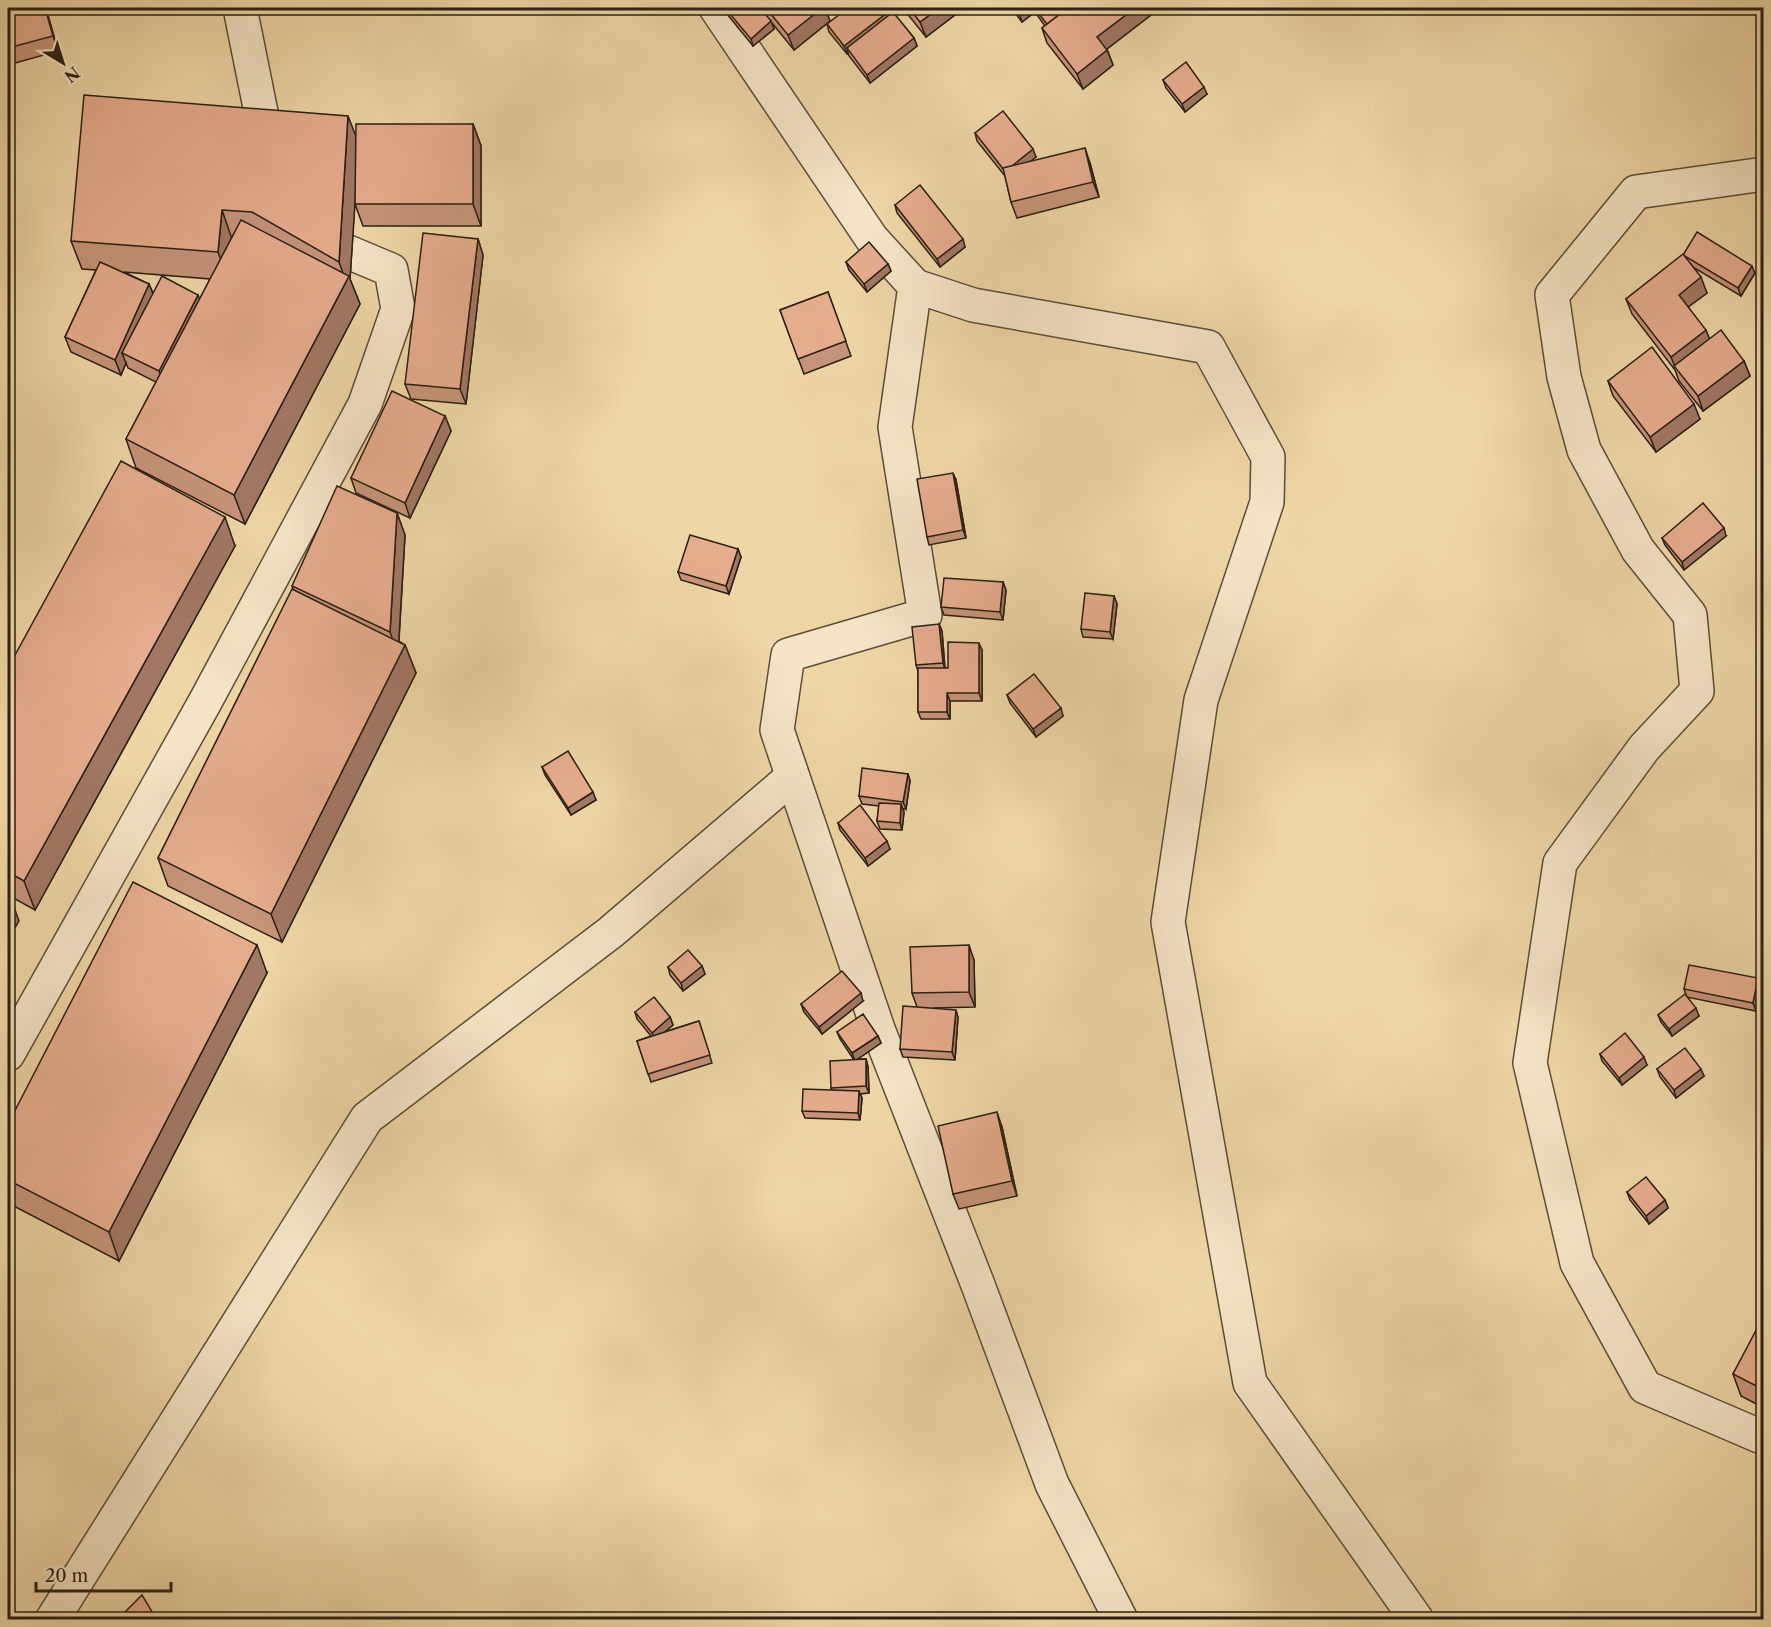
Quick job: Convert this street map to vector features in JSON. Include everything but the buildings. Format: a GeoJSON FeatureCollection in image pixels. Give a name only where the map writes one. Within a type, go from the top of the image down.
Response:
{"type":"FeatureCollection","features":[{"type":"Feature","properties":{"kind":"street"},"geometry":{"type":"LineString","coordinates":[[240,8],[274,179]]}},
{"type":"Feature","properties":{"kind":"street"},"geometry":{"type":"LineString","coordinates":[[716,8],[872,239],[915,286],[973,305],[1208,347],[1268,457],[1267,502],[1201,700],[1167,922],[1250,1383],[1417,1620]]}},
{"type":"Feature","properties":{"kind":"street"},"geometry":{"type":"LineString","coordinates":[[1764,174],[1636,192],[1552,295],[1564,377],[1584,450],[1638,550],[1689,615],[1697,691],[1644,748],[1560,863],[1530,1063],[1577,1263],[1645,1387],[1764,1438]]}},
{"type":"Feature","properties":{"kind":"street"},"geometry":{"type":"LineString","coordinates":[[8,1054],[205,702],[365,404],[398,309],[391,270],[283,225]]}},
{"type":"Feature","properties":{"kind":"street"},"geometry":{"type":"LineString","coordinates":[[915,286],[895,427],[925,615],[788,655],[777,730],[878,1029],[1052,1484],[1121,1620]]}},
{"type":"Feature","properties":{"kind":"street"},"geometry":{"type":"LineString","coordinates":[[52,1620],[367,1118],[611,932],[792,777]]}}]}
